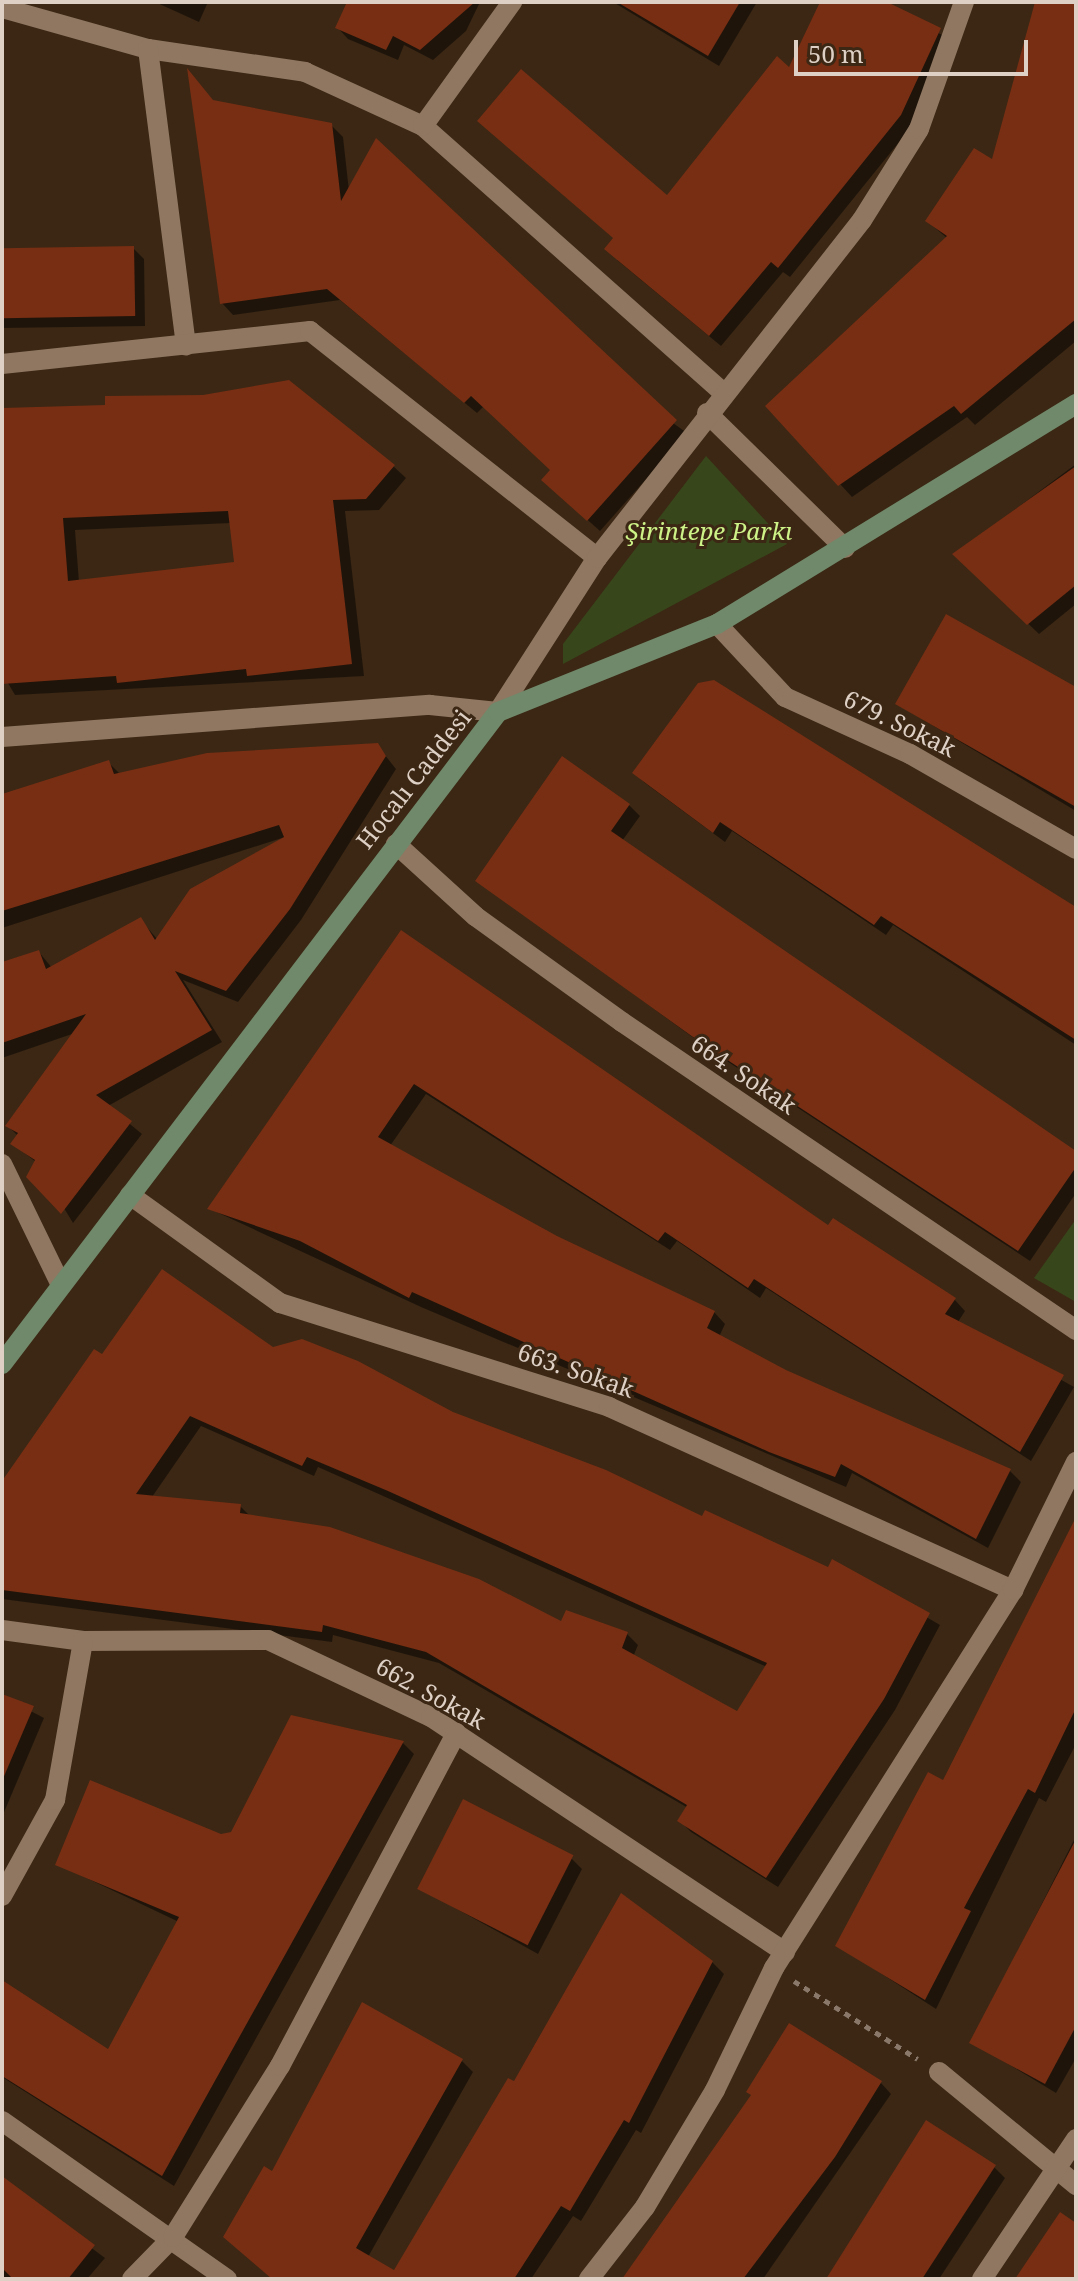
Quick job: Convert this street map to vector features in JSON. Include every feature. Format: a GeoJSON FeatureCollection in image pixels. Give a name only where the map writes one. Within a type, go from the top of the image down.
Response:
{"type":"FeatureCollection","features":[{"type":"Feature","properties":{"kind":"street"},"geometry":{"type":"LineString","coordinates":[[423,126],[512,2]]}},
{"type":"Feature","properties":{"kind":"street"},"geometry":{"type":"LineString","coordinates":[[2,737],[430,705],[498,712],[597,558],[721,391],[862,220],[919,129],[964,2]]}},
{"type":"Feature","properties":{"kind":"street"},"geometry":{"type":"LineString","coordinates":[[2,8],[148,49],[305,72],[423,126],[721,391]]}},
{"type":"Feature","properties":{"kind":"street"},"geometry":{"type":"LineString","coordinates":[[148,49],[186,346]]}},
{"type":"Feature","properties":{"kind":"street"},"geometry":{"type":"LineString","coordinates":[[2,364],[310,331],[597,558]]}},
{"type":"Feature","properties":{"kind":"street","name":"Hocalı Caddesi"},"geometry":{"type":"LineString","coordinates":[[2,1364],[498,712],[717,624],[1076,404]]}},
{"type":"Feature","properties":{"kind":"street"},"geometry":{"type":"LineString","coordinates":[[707,413],[845,548]]}},
{"type":"Feature","properties":{"kind":"street","name":"679. Sokak"},"geometry":{"type":"LineString","coordinates":[[717,624],[785,697],[910,754],[1076,849]]}},
{"type":"Feature","properties":{"kind":"street","name":"664. Sokak"},"geometry":{"type":"LineString","coordinates":[[396,844],[475,916],[622,1022],[1076,1330]]}},
{"type":"Feature","properties":{"kind":"street"},"geometry":{"type":"LineString","coordinates":[[2,1164],[61,1285]]}},
{"type":"Feature","properties":{"kind":"street","name":"663. Sokak"},"geometry":{"type":"LineString","coordinates":[[130,1195],[280,1303],[609,1407],[1013,1590]]}},
{"type":"Feature","properties":{"kind":"street"},"geometry":{"type":"LineString","coordinates":[[589,2279],[645,2207],[715,2090],[779,1960],[1013,1590],[1076,1462]]}},
{"type":"Feature","properties":{"kind":"street","name":"662. Sokak"},"geometry":{"type":"LineString","coordinates":[[2,1630],[83,1641],[268,1640],[456,1733],[779,1960]]}},
{"type":"Feature","properties":{"kind":"street"},"geometry":{"type":"LineString","coordinates":[[2,1896],[55,1800],[83,1641]]}},
{"type":"Feature","properties":{"kind":"street"},"geometry":{"type":"LineString","coordinates":[[132,2279],[173,2237],[280,2066],[456,1733]]}},
{"type":"Feature","properties":{"kind":"street"},"geometry":{"type":"LineString","coordinates":[[939,2072],[1068,2179]]}},
{"type":"Feature","properties":{"kind":"street"},"geometry":{"type":"LineString","coordinates":[[2,2121],[173,2237],[227,2279]]}},
{"type":"Feature","properties":{"kind":"street"},"geometry":{"type":"LineString","coordinates":[[982,2279],[1068,2179],[1076,2139]]}},
{"type":"Feature","properties":{"kind":"path"},"geometry":{"type":"LineString","coordinates":[[779,1960],[939,2072]]}},
{"type":"Feature","properties":{"kind":"green space","name":"Şirintepe Parkı"},"geometry":{"type":"Polygon","coordinates":[[[706,456],[787,544],[563,664],[563,644],[706,456]]]}},
{"type":"Feature","properties":{"kind":"green space"},"geometry":{"type":"Polygon","coordinates":[[[1076,1219],[1076,1302],[1034,1278],[1076,1219]]]}},
{"type":"Feature","properties":{"kind":"building"},"geometry":{"type":"Polygon","coordinates":[[[347,2],[475,2],[420,50],[393,36],[386,50],[335,28],[347,2]]]}},
{"type":"Feature","properties":{"kind":"building"},"geometry":{"type":"Polygon","coordinates":[[[617,2],[740,2],[708,56],[617,2]]]}},
{"type":"Feature","properties":{"kind":"building"},"geometry":{"type":"Polygon","coordinates":[[[820,2],[887,2],[941,28],[901,115],[778,268],[771,262],[709,336],[604,249],[613,238],[477,121],[521,69],[667,195],[777,56],[789,67],[820,2]]]}},
{"type":"Feature","properties":{"kind":"building"},"geometry":{"type":"Polygon","coordinates":[[[1035,2],[1076,2],[1076,319],[961,414],[954,406],[838,486],[765,406],[947,236],[925,221],[974,148],[992,159],[1035,2]]]}},
{"type":"Feature","properties":{"kind":"building"},"geometry":{"type":"Polygon","coordinates":[[[187,68],[213,100],[332,123],[341,201],[376,138],[677,420],[587,521],[541,480],[550,470],[471,396],[464,403],[327,289],[220,304],[187,68]]]}},
{"type":"Feature","properties":{"kind":"building"},"geometry":{"type":"Polygon","coordinates":[[[134,246],[135,316],[3,318],[2,248],[134,246]]]}},
{"type":"Feature","properties":{"kind":"building"},"geometry":{"type":"Polygon","coordinates":[[[289,380],[395,465],[366,499],[333,500],[352,664],[247,676],[246,669],[117,683],[116,676],[2,684],[2,408],[105,405],[105,396],[203,395],[289,380]],[[228,511],[63,518],[68,581],[234,562],[228,511]]]}},
{"type":"Feature","properties":{"kind":"building"},"geometry":{"type":"Polygon","coordinates":[[[1076,466],[1076,585],[1027,625],[952,554],[1076,466]]]}},
{"type":"Feature","properties":{"kind":"building"},"geometry":{"type":"Polygon","coordinates":[[[946,614],[1076,687],[1076,807],[895,704],[946,614]]]}},
{"type":"Feature","properties":{"kind":"building"},"geometry":{"type":"Polygon","coordinates":[[[714,680],[1076,907],[1076,1040],[881,916],[874,925],[720,822],[713,833],[632,773],[698,683],[714,680]]]}},
{"type":"Feature","properties":{"kind":"building"},"geometry":{"type":"Polygon","coordinates":[[[378,743],[386,756],[290,909],[226,991],[175,971],[212,1030],[96,1095],[132,1121],[61,1214],[26,1177],[35,1160],[10,1144],[18,1133],[5,1126],[86,1014],[2,1043],[2,962],[39,950],[46,969],[141,917],[155,940],[190,889],[284,837],[279,825],[2,911],[2,794],[109,760],[114,774],[207,753],[378,743]]]}},
{"type":"Feature","properties":{"kind":"building"},"geometry":{"type":"Polygon","coordinates":[[[562,756],[630,804],[611,831],[1076,1151],[1076,1167],[1018,1251],[700,1042],[475,881],[562,756]]]}},
{"type":"Feature","properties":{"kind":"building"},"geometry":{"type":"Polygon","coordinates":[[[401,930],[828,1225],[833,1218],[956,1298],[945,1314],[1064,1375],[1020,1452],[754,1279],[748,1288],[665,1232],[658,1241],[414,1084],[378,1137],[557,1236],[715,1311],[707,1328],[786,1370],[1011,1469],[976,1539],[841,1464],[835,1477],[769,1452],[412,1292],[409,1298],[300,1241],[207,1209],[401,930]]]}},
{"type":"Feature","properties":{"kind":"building"},"geometry":{"type":"Polygon","coordinates":[[[162,1269],[273,1347],[302,1339],[358,1361],[453,1412],[606,1470],[702,1516],[705,1510],[828,1567],[832,1559],[930,1613],[884,1699],[766,1878],[677,1821],[687,1805],[426,1652],[323,1625],[322,1632],[2,1590],[2,1481],[94,1349],[102,1354],[162,1269]],[[190,1416],[136,1494],[241,1504],[240,1513],[330,1527],[479,1579],[561,1621],[566,1610],[628,1632],[622,1648],[737,1711],[767,1663],[388,1491],[307,1457],[302,1466],[190,1416]]]}},
{"type":"Feature","properties":{"kind":"building"},"geometry":{"type":"Polygon","coordinates":[[[1076,1517],[1076,1708],[1035,1793],[1028,1789],[964,1908],[971,1911],[925,2000],[835,1946],[928,1772],[943,1780],[1076,1517]]]}},
{"type":"Feature","properties":{"kind":"building"},"geometry":{"type":"Polygon","coordinates":[[[2,1694],[34,1706],[2,1781],[2,1694]]]}},
{"type":"Feature","properties":{"kind":"building"},"geometry":{"type":"Polygon","coordinates":[[[291,1715],[404,1741],[162,2176],[2,2076],[2,1980],[108,2049],[179,1917],[55,1865],[90,1780],[221,1834],[231,1832],[291,1715]]]}},
{"type":"Feature","properties":{"kind":"building"},"geometry":{"type":"Polygon","coordinates":[[[463,1799],[573,1855],[528,1945],[417,1889],[463,1799]]]}},
{"type":"Feature","properties":{"kind":"building"},"geometry":{"type":"Polygon","coordinates":[[[1076,1839],[1076,2026],[1045,2084],[969,2043],[1076,1839]]]}},
{"type":"Feature","properties":{"kind":"building"},"geometry":{"type":"Polygon","coordinates":[[[621,1893],[713,1961],[629,2123],[624,2120],[570,2211],[561,2206],[514,2279],[272,2279],[223,2237],[264,2166],[272,2171],[362,2002],[463,2059],[356,2248],[394,2270],[508,2078],[514,2081],[621,1893]]]}},
{"type":"Feature","properties":{"kind":"building"},"geometry":{"type":"Polygon","coordinates":[[[789,2023],[882,2081],[835,2157],[743,2279],[622,2279],[751,2095],[746,2092],[789,2023]]]}},
{"type":"Feature","properties":{"kind":"building"},"geometry":{"type":"Polygon","coordinates":[[[926,2120],[996,2165],[922,2279],[826,2279],[926,2120]]]}},
{"type":"Feature","properties":{"kind":"building"},"geometry":{"type":"Polygon","coordinates":[[[2,2176],[95,2245],[68,2279],[13,2279],[2,2268],[2,2176]]]}},
{"type":"Feature","properties":{"kind":"building"},"geometry":{"type":"Polygon","coordinates":[[[1060,2212],[1076,2223],[1076,2279],[1015,2279],[1060,2212]]]}}]}
